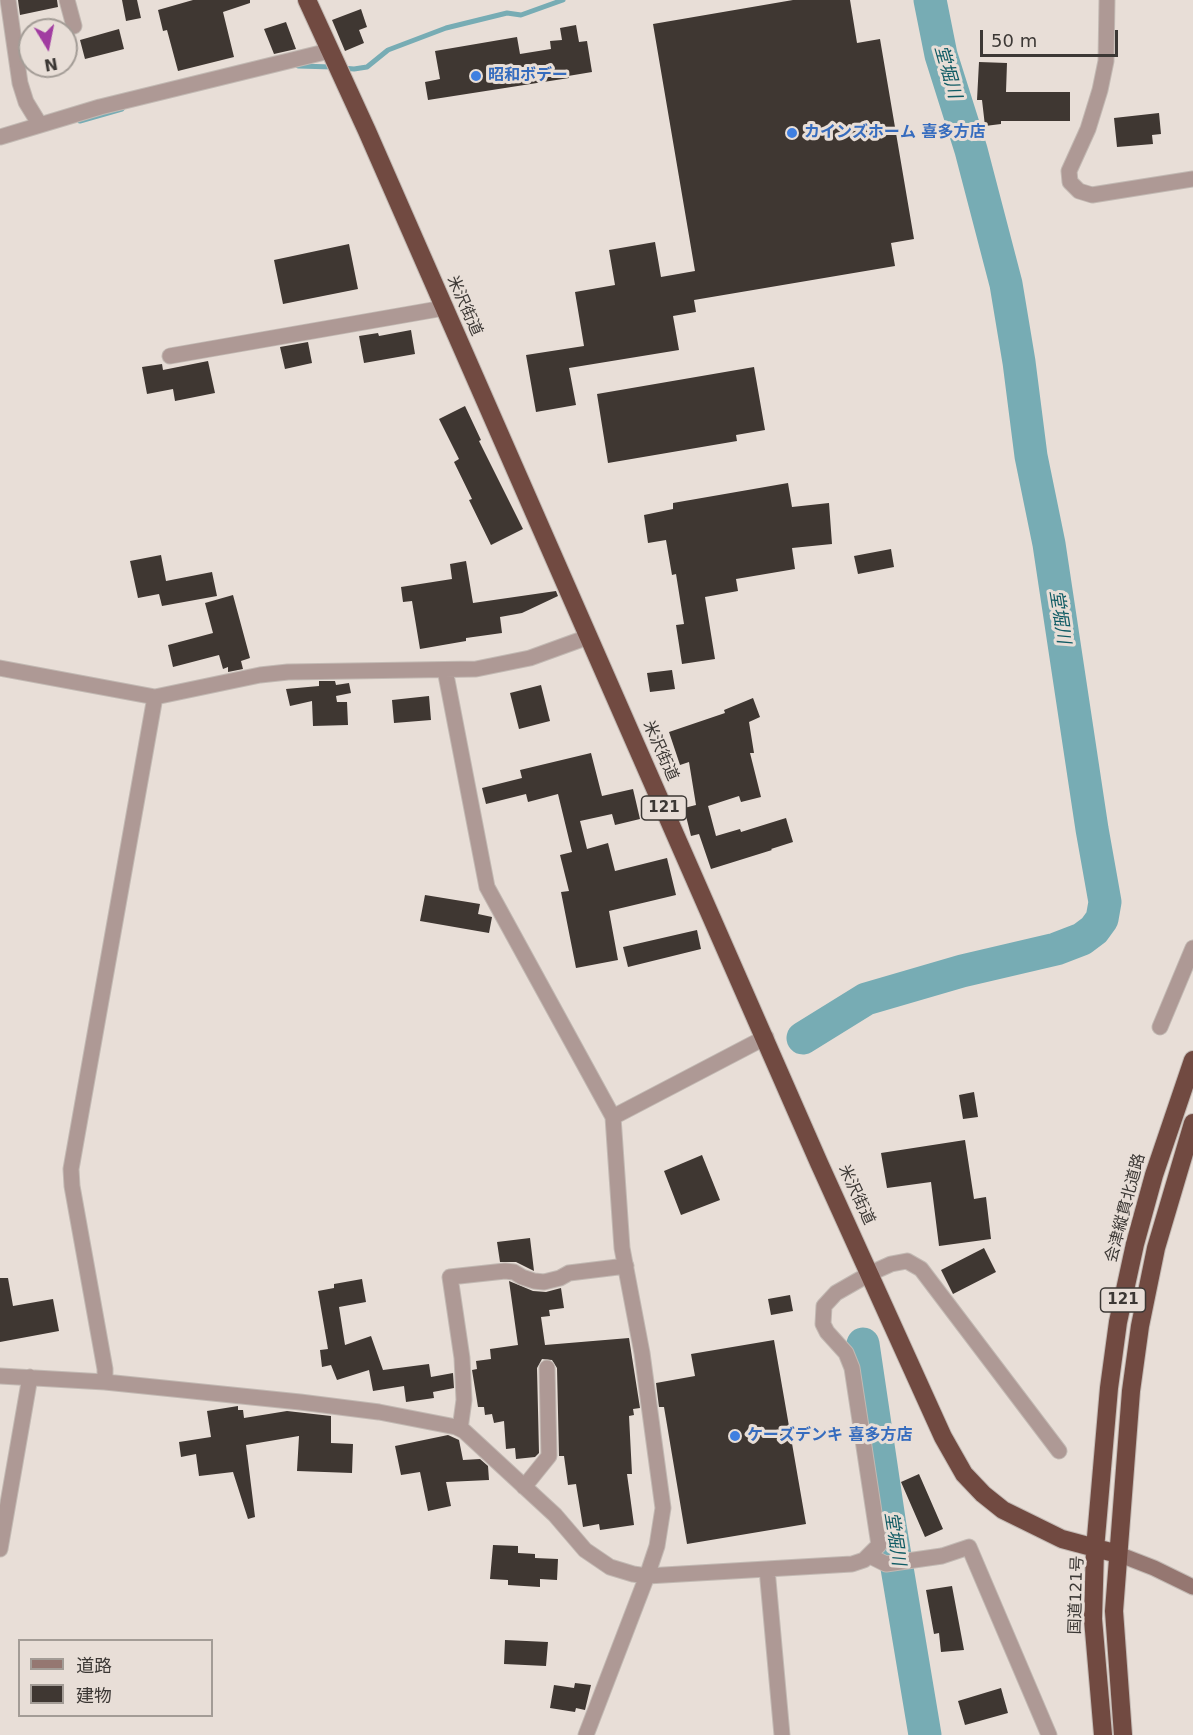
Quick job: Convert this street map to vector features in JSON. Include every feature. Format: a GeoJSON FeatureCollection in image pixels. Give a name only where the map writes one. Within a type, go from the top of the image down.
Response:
{"type":"FeatureCollection","features":[{"type":"Feature","properties":{"kind":"highway","name":"米沢街道"},"geometry":{"type":"LineString","coordinates":[[307,0],[367,131],[766,1037],[819,1163],[943,1437],[964,1474],[983,1494],[1003,1510],[1062,1539],[1095,1549]]}},
{"type":"Feature","properties":{"kind":"highway","name":"会津縦貫北道路"},"geometry":{"type":"LineString","coordinates":[[1095,1549],[1109,1389],[1118,1322],[1135,1244],[1154,1175],[1193,1060]]}},
{"type":"Feature","properties":{"kind":"highway","name":"121"},"geometry":{"type":"LineString","coordinates":[[1123,1735],[1114,1611],[1131,1391],[1140,1326],[1156,1248],[1193,1123]]}},
{"type":"Feature","properties":{"kind":"highway","name":"国道121号"},"geometry":{"type":"LineString","coordinates":[[1103,1735],[1094,1618],[1095,1549],[1118,1554]]}},
{"type":"Feature","properties":{"kind":"street"},"geometry":{"type":"LineString","coordinates":[[8,0],[20,83],[26,102],[40,125]]}},
{"type":"Feature","properties":{"kind":"street"},"geometry":{"type":"LineString","coordinates":[[67,0],[72,18]]}},
{"type":"Feature","properties":{"kind":"street"},"geometry":{"type":"LineString","coordinates":[[1107,0],[1106,61],[1088,129],[1069,171],[1070,182],[1079,191],[1092,195],[1193,179]]}},
{"type":"Feature","properties":{"kind":"street"},"geometry":{"type":"LineString","coordinates":[[0,137],[100,107],[329,51]]}},
{"type":"Feature","properties":{"kind":"street"},"geometry":{"type":"LineString","coordinates":[[170,356],[444,308]]}},
{"type":"Feature","properties":{"kind":"street"},"geometry":{"type":"LineString","coordinates":[[0,668],[156,697],[260,675],[288,672],[476,669],[530,658],[588,637]]}},
{"type":"Feature","properties":{"kind":"street"},"geometry":{"type":"LineString","coordinates":[[446,675],[487,887],[613,1117],[619,1220],[642,1353],[663,1508],[657,1546],[647,1576],[586,1735]]}},
{"type":"Feature","properties":{"kind":"street"},"geometry":{"type":"LineString","coordinates":[[105,1382],[105,1369],[72,1186],[71,1169],[156,697]]}},
{"type":"Feature","properties":{"kind":"street"},"geometry":{"type":"LineString","coordinates":[[1160,1027],[1193,948]]}},
{"type":"Feature","properties":{"kind":"street"},"geometry":{"type":"LineString","coordinates":[[613,1117],[766,1037]]}},
{"type":"Feature","properties":{"kind":"street"},"geometry":{"type":"LineString","coordinates":[[0,1376],[105,1382],[379,1412],[439,1422],[460,1429],[555,1515],[585,1550],[617,1571],[647,1576],[852,1564],[870,1556],[879,1545],[852,1368],[846,1353],[827,1332],[823,1324],[824,1306],[836,1293],[870,1273],[907,1261],[917,1265],[1059,1450]]}},
{"type":"Feature","properties":{"kind":"street"},"geometry":{"type":"LineString","coordinates":[[460,1429],[464,1400],[462,1358],[450,1277],[505,1271],[544,1282],[569,1273],[626,1266]]}},
{"type":"Feature","properties":{"kind":"street"},"geometry":{"type":"LineString","coordinates":[[525,1487],[549,1456],[547,1368]]}},
{"type":"Feature","properties":{"kind":"street"},"geometry":{"type":"LineString","coordinates":[[0,1549],[30,1377]]}},
{"type":"Feature","properties":{"kind":"street"},"geometry":{"type":"LineString","coordinates":[[870,1556],[886,1564],[942,1556],[969,1547],[1049,1735]]}},
{"type":"Feature","properties":{"kind":"street"},"geometry":{"type":"LineString","coordinates":[[1118,1554],[1193,1587]]}},
{"type":"Feature","properties":{"kind":"street"},"geometry":{"type":"LineString","coordinates":[[767,1569],[782,1735]]}},
{"type":"Feature","properties":{"kind":"building"},"geometry":{"type":"Polygon","coordinates":[[[18,0],[57,0],[58,7],[20,15],[18,0]]]}},
{"type":"Feature","properties":{"kind":"building"},"geometry":{"type":"Polygon","coordinates":[[[122,0],[137,0],[141,18],[126,21],[122,0]]]}},
{"type":"Feature","properties":{"kind":"building"},"geometry":{"type":"Polygon","coordinates":[[[193,0],[250,0],[250,3],[223,12],[234,57],[178,71],[167,30],[163,31],[158,10],[193,0]]]}},
{"type":"Feature","properties":{"kind":"building"},"geometry":{"type":"Polygon","coordinates":[[[793,0],[850,0],[857,43],[880,39],[914,239],[891,243],[895,266],[694,300],[696,312],[673,316],[679,350],[569,368],[576,405],[536,412],[526,355],[584,346],[575,292],[615,285],[609,250],[655,242],[661,277],[695,271],[653,24],[793,0]]]}},
{"type":"Feature","properties":{"kind":"building"},"geometry":{"type":"Polygon","coordinates":[[[361,9],[367,27],[359,30],[364,43],[345,51],[332,20],[361,9]]]}},
{"type":"Feature","properties":{"kind":"building"},"geometry":{"type":"Polygon","coordinates":[[[286,22],[296,49],[274,54],[264,29],[286,22]]]}},
{"type":"Feature","properties":{"kind":"building"},"geometry":{"type":"Polygon","coordinates":[[[576,25],[579,42],[587,41],[592,72],[568,76],[569,78],[428,100],[425,82],[440,79],[435,51],[517,37],[520,54],[551,49],[550,41],[562,40],[560,28],[576,25]]]}},
{"type":"Feature","properties":{"kind":"building"},"geometry":{"type":"Polygon","coordinates":[[[119,29],[124,49],[85,59],[80,40],[119,29]]]}},
{"type":"Feature","properties":{"kind":"building"},"geometry":{"type":"Polygon","coordinates":[[[979,62],[1007,63],[1006,92],[1070,92],[1070,121],[1001,121],[1001,124],[985,126],[982,100],[977,100],[979,62]]]}},
{"type":"Feature","properties":{"kind":"building"},"geometry":{"type":"Polygon","coordinates":[[[1159,113],[1161,134],[1152,135],[1153,144],[1117,147],[1114,118],[1159,113]]]}},
{"type":"Feature","properties":{"kind":"building"},"geometry":{"type":"Polygon","coordinates":[[[349,244],[358,289],[283,304],[274,260],[349,244]]]}},
{"type":"Feature","properties":{"kind":"building"},"geometry":{"type":"Polygon","coordinates":[[[411,330],[415,354],[364,363],[359,336],[378,333],[379,336],[411,330]]]}},
{"type":"Feature","properties":{"kind":"building"},"geometry":{"type":"Polygon","coordinates":[[[308,342],[312,363],[285,369],[280,347],[308,342]]]}},
{"type":"Feature","properties":{"kind":"building"},"geometry":{"type":"Polygon","coordinates":[[[208,361],[215,393],[175,401],[173,389],[147,394],[142,367],[162,364],[163,370],[208,361]]]}},
{"type":"Feature","properties":{"kind":"building"},"geometry":{"type":"Polygon","coordinates":[[[754,367],[765,430],[736,435],[737,441],[608,463],[597,394],[754,367]]]}},
{"type":"Feature","properties":{"kind":"building"},"geometry":{"type":"Polygon","coordinates":[[[465,406],[481,440],[479,441],[523,529],[491,545],[454,462],[459,459],[439,419],[465,406]]]}},
{"type":"Feature","properties":{"kind":"building"},"geometry":{"type":"Polygon","coordinates":[[[788,483],[792,507],[829,503],[832,544],[792,548],[795,569],[736,579],[738,591],[705,597],[715,659],[682,664],[676,625],[684,624],[676,574],[672,575],[666,540],[648,543],[644,515],[673,509],[673,503],[788,483]]]}},
{"type":"Feature","properties":{"kind":"building"},"geometry":{"type":"Polygon","coordinates":[[[891,549],[894,567],[858,574],[854,556],[891,549]]]}},
{"type":"Feature","properties":{"kind":"building"},"geometry":{"type":"Polygon","coordinates":[[[161,555],[166,581],[212,572],[217,596],[162,606],[159,594],[138,598],[130,561],[161,555]]]}},
{"type":"Feature","properties":{"kind":"building"},"geometry":{"type":"Polygon","coordinates":[[[466,561],[473,603],[556,591],[558,596],[522,613],[500,617],[502,633],[466,638],[466,641],[420,649],[412,601],[403,602],[401,587],[452,579],[450,564],[466,561]]]}},
{"type":"Feature","properties":{"kind":"building"},"geometry":{"type":"Polygon","coordinates":[[[233,595],[250,658],[241,661],[243,669],[228,672],[228,667],[223,669],[219,655],[173,667],[168,645],[213,633],[205,603],[233,595]]]}},
{"type":"Feature","properties":{"kind":"building"},"geometry":{"type":"Polygon","coordinates":[[[672,670],[675,689],[650,692],[647,673],[672,670]]]}},
{"type":"Feature","properties":{"kind":"building"},"geometry":{"type":"Polygon","coordinates":[[[319,681],[335,681],[336,685],[349,683],[351,693],[336,696],[337,702],[347,702],[348,725],[313,726],[312,701],[290,706],[286,689],[319,686],[319,681]]]}},
{"type":"Feature","properties":{"kind":"building"},"geometry":{"type":"Polygon","coordinates":[[[541,685],[550,721],[519,729],[510,693],[541,685]]]}},
{"type":"Feature","properties":{"kind":"building"},"geometry":{"type":"Polygon","coordinates":[[[429,696],[431,720],[394,723],[392,700],[429,696]]]}},
{"type":"Feature","properties":{"kind":"building"},"geometry":{"type":"Polygon","coordinates":[[[753,698],[760,717],[749,722],[754,753],[750,753],[761,797],[741,802],[739,796],[708,806],[716,836],[740,829],[741,832],[786,818],[793,842],[711,869],[699,834],[691,836],[684,808],[696,805],[689,762],[680,765],[669,732],[725,713],[724,710],[753,698]]]}},
{"type":"Feature","properties":{"kind":"building"},"geometry":{"type":"Polygon","coordinates":[[[591,753],[602,796],[633,789],[640,819],[615,825],[612,814],[580,821],[587,849],[608,843],[615,871],[667,858],[676,895],[609,911],[618,960],[576,968],[561,892],[569,891],[560,855],[572,852],[558,794],[528,802],[526,794],[486,804],[482,788],[522,778],[520,770],[591,753]]]}},
{"type":"Feature","properties":{"kind":"building"},"geometry":{"type":"Polygon","coordinates":[[[425,895],[480,904],[478,914],[492,917],[489,933],[420,921],[425,895]]]}},
{"type":"Feature","properties":{"kind":"building"},"geometry":{"type":"Polygon","coordinates":[[[697,930],[701,949],[628,967],[623,947],[697,930]]]}},
{"type":"Feature","properties":{"kind":"building"},"geometry":{"type":"Polygon","coordinates":[[[974,1092],[978,1117],[963,1119],[959,1095],[974,1092]]]}},
{"type":"Feature","properties":{"kind":"building"},"geometry":{"type":"Polygon","coordinates":[[[965,1140],[974,1199],[986,1197],[991,1239],[939,1246],[931,1182],[887,1188],[881,1153],[965,1140]]]}},
{"type":"Feature","properties":{"kind":"building"},"geometry":{"type":"Polygon","coordinates":[[[702,1155],[720,1200],[681,1215],[664,1171],[702,1155]]]}},
{"type":"Feature","properties":{"kind":"building"},"geometry":{"type":"Polygon","coordinates":[[[530,1238],[534,1271],[516,1262],[500,1262],[497,1242],[530,1238]]]}},
{"type":"Feature","properties":{"kind":"building"},"geometry":{"type":"Polygon","coordinates":[[[984,1248],[996,1272],[953,1294],[941,1270],[984,1248]]]}},
{"type":"Feature","properties":{"kind":"building"},"geometry":{"type":"Polygon","coordinates":[[[0,1278],[8,1278],[13,1306],[53,1299],[59,1331],[0,1342],[0,1278]]]}},
{"type":"Feature","properties":{"kind":"building"},"geometry":{"type":"Polygon","coordinates":[[[362,1279],[366,1302],[339,1307],[345,1345],[371,1336],[383,1370],[429,1364],[431,1377],[453,1373],[454,1388],[433,1392],[434,1398],[406,1402],[404,1386],[373,1391],[369,1370],[337,1380],[331,1365],[322,1367],[320,1350],[328,1349],[318,1291],[334,1288],[334,1284],[362,1279]]]}},
{"type":"Feature","properties":{"kind":"building"},"geometry":{"type":"Polygon","coordinates":[[[509,1281],[533,1291],[546,1292],[561,1288],[564,1308],[549,1310],[550,1316],[541,1317],[545,1345],[629,1338],[640,1408],[633,1409],[634,1415],[629,1416],[632,1474],[627,1474],[634,1525],[600,1530],[599,1524],[583,1527],[576,1484],[568,1485],[564,1456],[559,1456],[557,1368],[552,1360],[542,1359],[537,1368],[539,1453],[535,1457],[516,1459],[515,1448],[506,1449],[504,1421],[494,1423],[492,1414],[485,1415],[484,1407],[478,1407],[472,1370],[477,1369],[476,1361],[491,1359],[490,1349],[518,1345],[509,1281]]]}},
{"type":"Feature","properties":{"kind":"building"},"geometry":{"type":"Polygon","coordinates":[[[790,1295],[793,1311],[771,1315],[768,1299],[790,1295]]]}},
{"type":"Feature","properties":{"kind":"building"},"geometry":{"type":"Polygon","coordinates":[[[774,1340],[806,1524],[687,1544],[664,1407],[659,1407],[656,1383],[695,1376],[691,1354],[774,1340]]]}},
{"type":"Feature","properties":{"kind":"building"},"geometry":{"type":"Polygon","coordinates":[[[238,1406],[238,1410],[243,1410],[244,1418],[287,1411],[331,1416],[331,1443],[353,1444],[352,1473],[297,1471],[299,1436],[246,1445],[255,1517],[248,1519],[233,1472],[199,1476],[196,1454],[181,1457],[179,1442],[211,1437],[207,1411],[238,1406]]]}},
{"type":"Feature","properties":{"kind":"building"},"geometry":{"type":"Polygon","coordinates":[[[448,1435],[459,1440],[463,1460],[480,1459],[488,1466],[489,1480],[446,1482],[451,1506],[428,1511],[420,1472],[401,1475],[395,1446],[448,1435]]]}},
{"type":"Feature","properties":{"kind":"building"},"geometry":{"type":"Polygon","coordinates":[[[919,1474],[943,1529],[925,1537],[901,1482],[919,1474]]]}},
{"type":"Feature","properties":{"kind":"building"},"geometry":{"type":"Polygon","coordinates":[[[493,1545],[518,1546],[518,1553],[535,1554],[535,1558],[558,1559],[557,1580],[540,1579],[540,1587],[508,1585],[508,1580],[490,1579],[493,1545]]]}},
{"type":"Feature","properties":{"kind":"building"},"geometry":{"type":"Polygon","coordinates":[[[952,1586],[964,1650],[941,1652],[939,1633],[934,1634],[926,1590],[952,1586]]]}},
{"type":"Feature","properties":{"kind":"building"},"geometry":{"type":"Polygon","coordinates":[[[505,1640],[548,1642],[546,1666],[504,1664],[505,1640]]]}},
{"type":"Feature","properties":{"kind":"building"},"geometry":{"type":"Polygon","coordinates":[[[575,1683],[591,1685],[585,1710],[576,1708],[575,1712],[550,1708],[554,1685],[574,1688],[575,1683]]]}},
{"type":"Feature","properties":{"kind":"building"},"geometry":{"type":"Polygon","coordinates":[[[1001,1688],[1008,1713],[965,1725],[958,1701],[1001,1688]]]}},
{"type":"Feature","properties":{"kind":"waterway"},"geometry":{"type":"LineString","coordinates":[[342,68],[367,67],[388,50],[446,28],[507,13],[521,15],[563,0]]}},
{"type":"Feature","properties":{"kind":"waterway","name":"堂堀川"},"geometry":{"type":"LineString","coordinates":[[803,1038],[866,999],[962,971],[1056,949],[1082,939],[1094,930],[1102,919],[1105,902],[1049,544],[1031,456],[1006,284],[971,150],[941,55],[930,0]]}},
{"type":"Feature","properties":{"kind":"waterway"},"geometry":{"type":"LineString","coordinates":[[298,66],[333,67]]}},
{"type":"Feature","properties":{"kind":"waterway"},"geometry":{"type":"LineString","coordinates":[[80,121],[122,109],[125,104]]}},
{"type":"Feature","properties":{"kind":"waterway","name":"堂堀川"},"geometry":{"type":"LineString","coordinates":[[863,1344],[890,1526],[925,1735]]}},
{"type":"Feature","properties":{"kind":"place","name":"昭和ボデー"},"geometry":{"type":"Point","coordinates":[476,76]}},
{"type":"Feature","properties":{"kind":"place","name":"カインズホーム 喜多方店"},"geometry":{"type":"Point","coordinates":[792,133]}},
{"type":"Feature","properties":{"kind":"place","name":"ケーズデンキ 喜多方店"},"geometry":{"type":"Point","coordinates":[735,1436]}}]}
